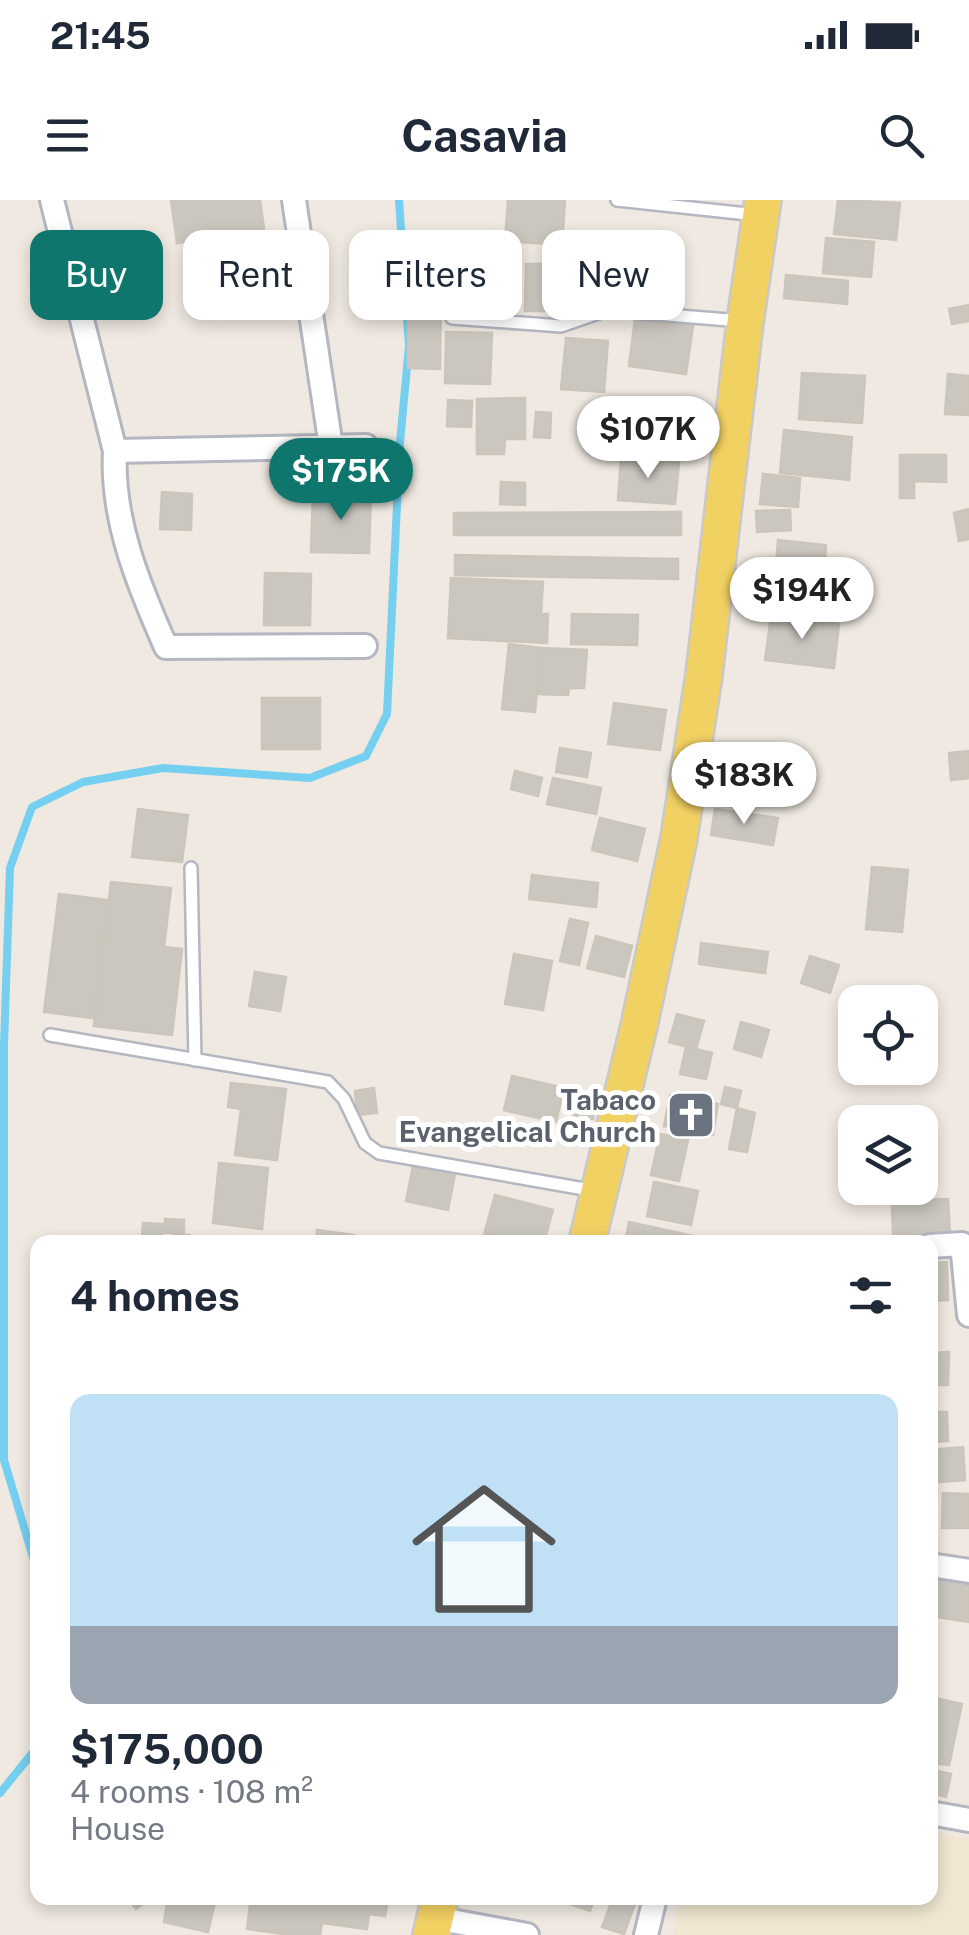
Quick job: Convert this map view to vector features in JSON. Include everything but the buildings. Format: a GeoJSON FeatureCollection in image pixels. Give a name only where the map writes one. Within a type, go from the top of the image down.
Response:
{"type":"FeatureCollection","features":[{"type":"Feature","properties":{"kind":"main road"},"geometry":{"type":"LineString","coordinates":[[589,1235],[680,838],[702,693],[762,208]]}},
{"type":"Feature","properties":{"kind":"street"},"geometry":{"type":"LineString","coordinates":[[52,200],[114,451],[113,478],[130,554],[166,647],[364,646]]}},
{"type":"Feature","properties":{"kind":"street"},"geometry":{"type":"LineString","coordinates":[[294,200],[331,446]]}},
{"type":"Feature","properties":{"kind":"street"},"geometry":{"type":"LineString","coordinates":[[114,451],[366,446]]}},
{"type":"Feature","properties":{"kind":"street"},"geometry":{"type":"LineString","coordinates":[[938,1246],[962,1244],[969,1315]]}},
{"type":"Feature","properties":{"kind":"street"},"geometry":{"type":"LineString","coordinates":[[938,1566],[969,1571]]}},
{"type":"Feature","properties":{"kind":"street"},"geometry":{"type":"LineString","coordinates":[[938,1814],[969,1820]]}},
{"type":"Feature","properties":{"kind":"street"},"geometry":{"type":"LineString","coordinates":[[646,1935],[653,1905]]}},
{"type":"Feature","properties":{"kind":"street"},"geometry":{"type":"LineString","coordinates":[[435,1917],[527,1935]]}},
{"type":"Feature","properties":{"kind":"lane"},"geometry":{"type":"LineString","coordinates":[[617,200],[762,208]]}},
{"type":"Feature","properties":{"kind":"lane"},"geometry":{"type":"LineString","coordinates":[[479,320],[561,326],[607,310],[745,322]]}},
{"type":"Feature","properties":{"kind":"lane"},"geometry":{"type":"LineString","coordinates":[[192,868],[196,1060]]}},
{"type":"Feature","properties":{"kind":"lane"},"geometry":{"type":"LineString","coordinates":[[50,1035],[328,1082],[344,1099],[366,1142],[379,1153],[598,1191]]}},
{"type":"Feature","properties":{"kind":"shaded area"},"geometry":{"type":"Polygon","coordinates":[[[938,1833],[969,1839],[969,1935],[673,1935],[678,1905],[938,1905],[938,1833]]]}},
{"type":"Feature","properties":{"kind":"waterway"},"geometry":{"type":"LineString","coordinates":[[30,1547],[4,1460],[4,1045],[10,868],[32,807],[83,782],[163,768],[310,778],[366,756],[387,714],[400,442],[409,346],[399,200]]}},
{"type":"Feature","properties":{"kind":"waterway"},"geometry":{"type":"LineString","coordinates":[[0,1793],[30,1756]]}},
{"type":"Feature","properties":{"kind":"place","name":"Tabaco Evangelical Church"},"geometry":{"type":"Point","coordinates":[691,1115]}}]}
